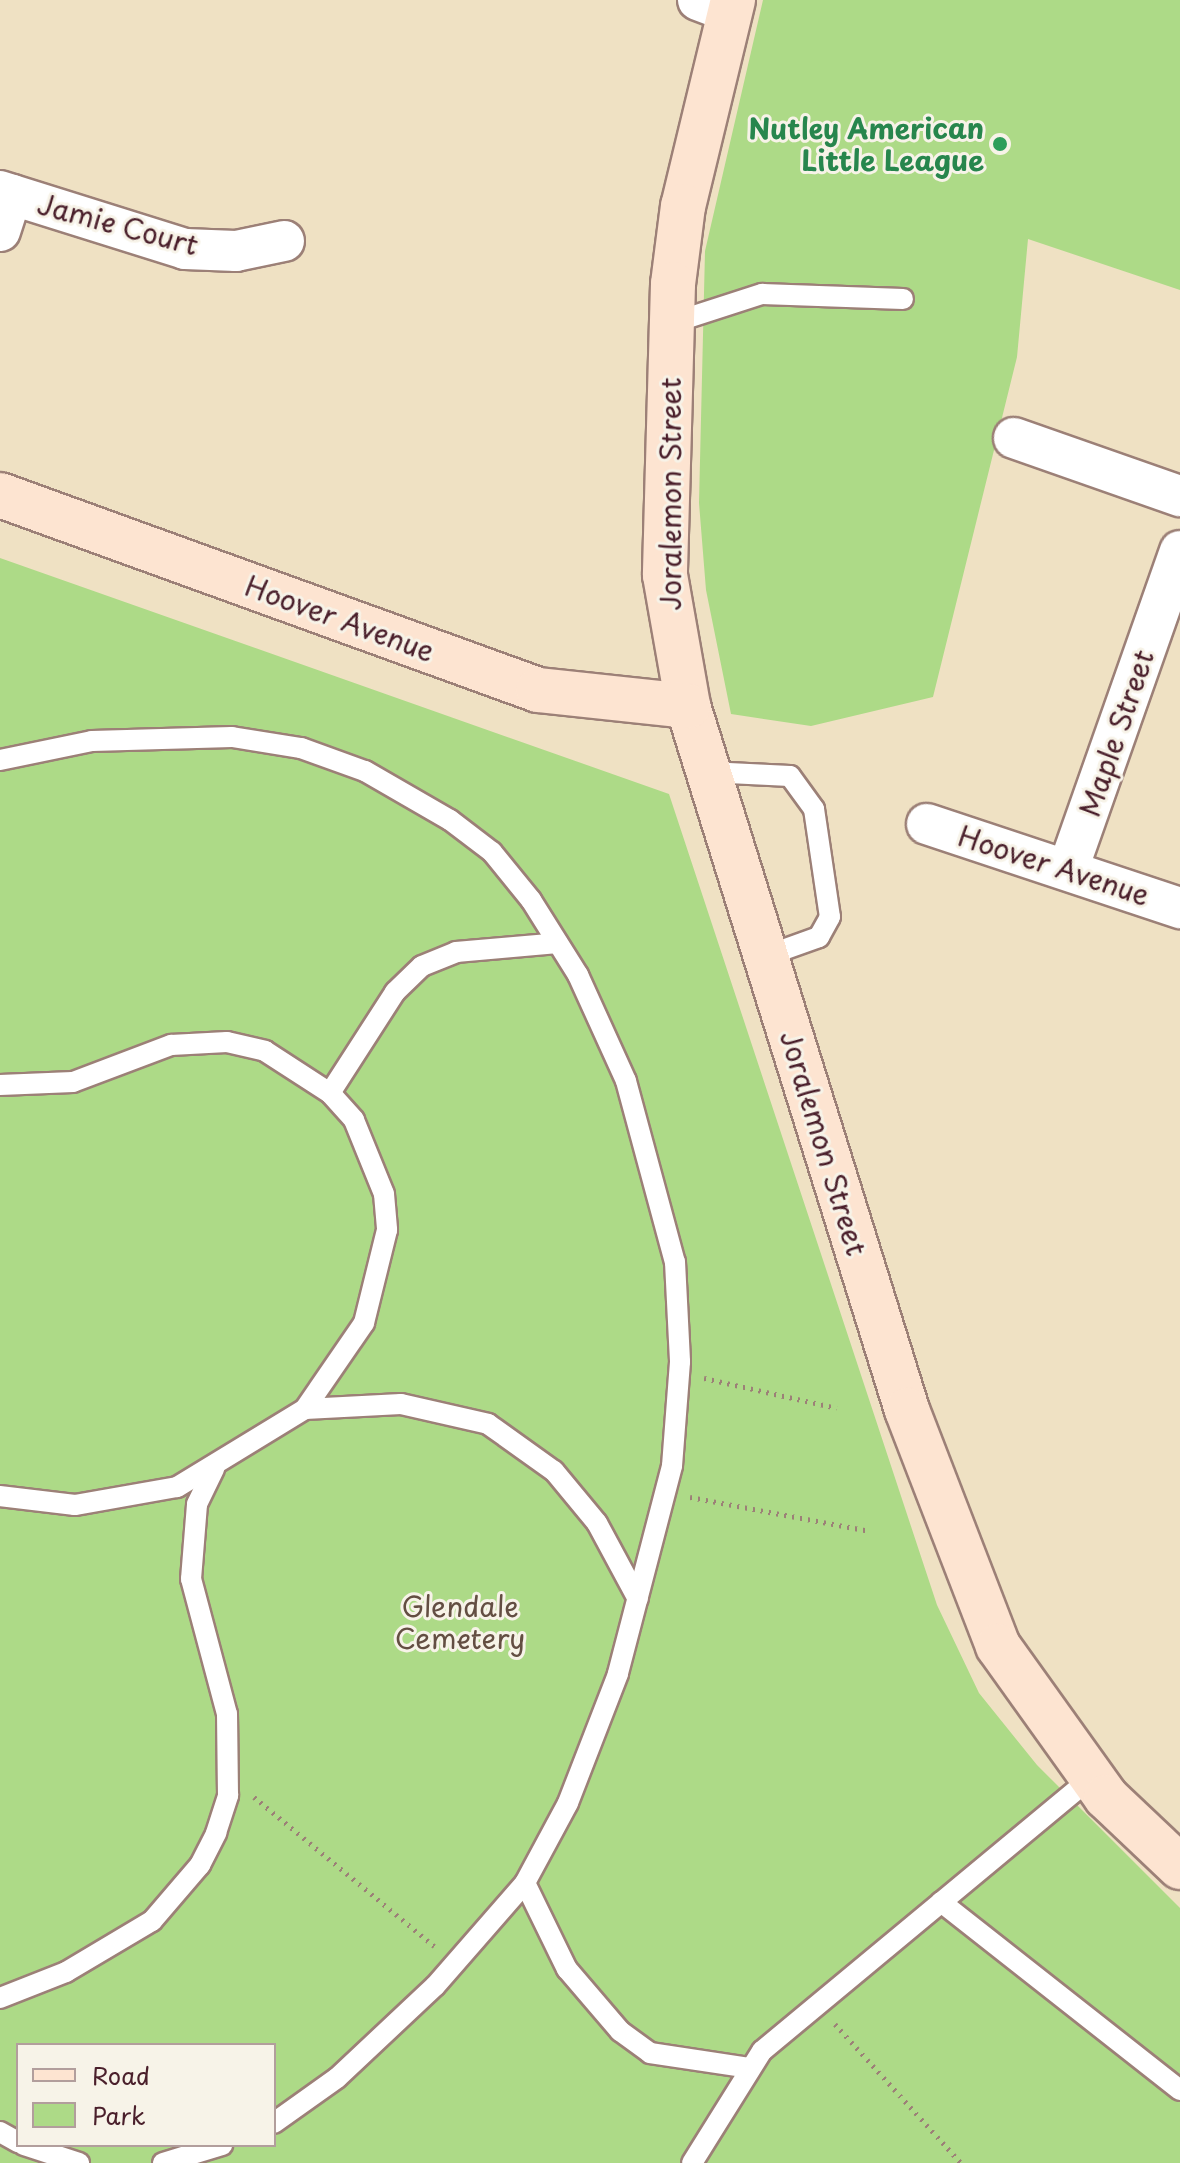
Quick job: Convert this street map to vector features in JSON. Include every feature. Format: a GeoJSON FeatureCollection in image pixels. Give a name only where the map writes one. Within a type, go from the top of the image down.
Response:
{"type":"FeatureCollection","features":[{"type":"Feature","properties":{"kind":"street","name":"Joralemon Street"},"geometry":{"type":"LineString","coordinates":[[720,4],[683,206],[671,334],[665,575],[688,706],[941,1512],[998,1646],[1091,1778],[1176,1857]]}},
{"type":"Feature","properties":{"kind":"street","name":"Jamie Court"},"geometry":{"type":"LineString","coordinates":[[4,206],[185,249],[236,251],[284,241]]}},
{"type":"Feature","properties":{"kind":"street"},"geometry":{"type":"LineString","coordinates":[[1014,438],[1180,496]]}},
{"type":"Feature","properties":{"kind":"street","name":"Hoover Avenue"},"geometry":{"type":"LineString","coordinates":[[0,495],[538,690],[688,706]]}},
{"type":"Feature","properties":{"kind":"street","name":"Maple Street"},"geometry":{"type":"LineString","coordinates":[[1068,869],[1180,551]]}},
{"type":"Feature","properties":{"kind":"street","name":"Hoover Avenue"},"geometry":{"type":"LineString","coordinates":[[927,824],[1180,908]]}},
{"type":"Feature","properties":{"kind":"lane"},"geometry":{"type":"LineString","coordinates":[[671,334],[762,294],[903,299]]}},
{"type":"Feature","properties":{"kind":"lane"},"geometry":{"type":"LineString","coordinates":[[0,760],[165,735],[301,748],[365,771],[450,820],[492,852],[558,943],[626,1081],[651,1156],[675,1262],[680,1373],[665,1492],[638,1599],[568,1803],[525,1883],[455,1963],[337,2078],[276,2122]]}},
{"type":"Feature","properties":{"kind":"lane"},"geometry":{"type":"LineString","coordinates":[[708,772],[790,776],[814,809],[830,917],[819,937],[766,956]]}},
{"type":"Feature","properties":{"kind":"lane"},"geometry":{"type":"LineString","coordinates":[[330,1093],[395,992],[422,966],[456,952],[558,943]]}},
{"type":"Feature","properties":{"kind":"lane"},"geometry":{"type":"LineString","coordinates":[[0,1085],[59,1085],[158,1048],[227,1042],[265,1051],[330,1093],[374,1161],[387,1230],[364,1323],[305,1409],[214,1469],[131,1499],[62,1505],[0,1496]]}},
{"type":"Feature","properties":{"kind":"lane"},"geometry":{"type":"LineString","coordinates":[[305,1409],[401,1404],[488,1424],[554,1471],[597,1523],[638,1599]]}},
{"type":"Feature","properties":{"kind":"lane"},"geometry":{"type":"LineString","coordinates":[[0,1998],[102,1953],[178,1895],[216,1833],[228,1795],[228,1753],[219,1674],[191,1579],[197,1504],[214,1469]]}},
{"type":"Feature","properties":{"kind":"lane"},"geometry":{"type":"LineString","coordinates":[[692,2163],[749,2068],[818,2005],[1091,1778]]}},
{"type":"Feature","properties":{"kind":"lane"},"geometry":{"type":"LineString","coordinates":[[525,1883],[567,1969],[620,2031],[650,2053],[749,2068]]}},
{"type":"Feature","properties":{"kind":"lane"},"geometry":{"type":"LineString","coordinates":[[941,1902],[1180,2090]]}},
{"type":"Feature","properties":{"kind":"lane"},"geometry":{"type":"LineString","coordinates":[[30,2147],[79,2163]]}},
{"type":"Feature","properties":{"kind":"lane"},"geometry":{"type":"LineString","coordinates":[[163,2163],[215,2147]]}},
{"type":"Feature","properties":{"kind":"path"},"geometry":{"type":"LineString","coordinates":[[680,1373],[837,1408]]}},
{"type":"Feature","properties":{"kind":"path"},"geometry":{"type":"LineString","coordinates":[[665,1492],[870,1531]]}},
{"type":"Feature","properties":{"kind":"path"},"geometry":{"type":"LineString","coordinates":[[228,1753],[247,1770],[257,1803],[272,1818],[455,1963]]}},
{"type":"Feature","properties":{"kind":"path"},"geometry":{"type":"LineString","coordinates":[[818,2005],[961,2163]]}},
{"type":"Feature","properties":{"kind":"green space"},"geometry":{"type":"Polygon","coordinates":[[[763,0],[1180,0],[1180,290],[1028,239],[1017,357],[933,697],[811,726],[731,714],[706,590],[699,503],[705,251],[763,0]]]}},
{"type":"Feature","properties":{"kind":"green space","name":"Glendale Cemetery"},"geometry":{"type":"Polygon","coordinates":[[[0,558],[669,794],[937,1605],[979,1693],[1037,1765],[1180,1908],[1180,2163],[0,2163],[0,558]]]}},
{"type":"Feature","properties":{"kind":"place","name":"Nutley American Little League"},"geometry":{"type":"Point","coordinates":[1000,144]}}]}
